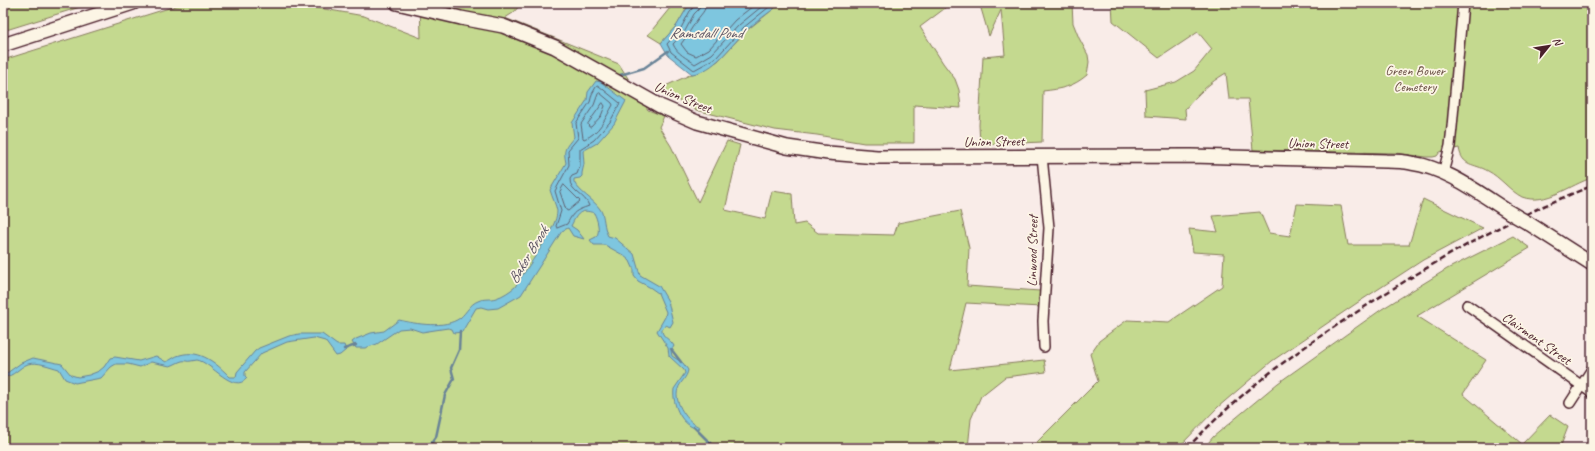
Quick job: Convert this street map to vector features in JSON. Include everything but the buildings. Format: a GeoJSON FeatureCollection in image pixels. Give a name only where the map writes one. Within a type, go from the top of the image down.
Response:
{"type":"FeatureCollection","features":[{"type":"Feature","properties":{"kind":"street"},"geometry":{"type":"LineString","coordinates":[[3,45],[133,3]]}},
{"type":"Feature","properties":{"kind":"street","name":"Union Street"},"geometry":{"type":"LineString","coordinates":[[397,3],[503,26],[555,47],[660,106],[697,122],[787,147],[828,153],[878,157],[1183,156],[1386,160],[1412,163],[1455,178],[1592,264]]}},
{"type":"Feature","properties":{"kind":"street"},"geometry":{"type":"LineString","coordinates":[[1443,173],[1449,151],[1452,127],[1463,3]]}},
{"type":"Feature","properties":{"kind":"street","name":"Linwood Street"},"geometry":{"type":"LineString","coordinates":[[1042,156],[1049,228],[1043,322],[1044,347]]}},
{"type":"Feature","properties":{"kind":"street","name":"Clairmont Street"},"geometry":{"type":"LineString","coordinates":[[1466,305],[1592,393]]}},
{"type":"Feature","properties":{"kind":"street"},"geometry":{"type":"LineString","coordinates":[[1570,403],[1592,369]]}},
{"type":"Feature","properties":{"kind":"green space"},"geometry":{"type":"Polygon","coordinates":[[[3,3],[93,3],[3,31],[3,3]]]}},
{"type":"Feature","properties":{"kind":"green space"},"geometry":{"type":"Polygon","coordinates":[[[185,3],[282,3],[300,9],[313,7],[364,16],[421,38],[420,3],[522,3],[513,13],[505,18],[619,64],[648,110],[664,116],[659,127],[671,146],[698,202],[727,141],[740,145],[725,210],[765,219],[772,191],[792,194],[794,225],[805,223],[818,233],[894,235],[898,223],[960,211],[969,248],[967,286],[1040,291],[1041,307],[966,303],[950,370],[1044,360],[1046,372],[1005,377],[981,396],[971,419],[968,448],[3,448],[3,60],[185,3]]]}},
{"type":"Feature","properties":{"kind":"green space"},"geometry":{"type":"Polygon","coordinates":[[[674,3],[693,3],[687,8],[677,25],[661,43],[648,35],[674,3]]]}},
{"type":"Feature","properties":{"kind":"green space"},"geometry":{"type":"Polygon","coordinates":[[[781,3],[952,3],[920,27],[955,79],[959,90],[961,108],[914,105],[914,143],[864,143],[775,130],[696,110],[667,94],[663,87],[697,73],[718,61],[746,31],[781,3]]]}},
{"type":"Feature","properties":{"kind":"green space"},"geometry":{"type":"Polygon","coordinates":[[[978,3],[1072,3],[1073,23],[1088,55],[1089,62],[1087,75],[1066,87],[1043,91],[1042,142],[980,145],[979,125],[983,57],[1005,55],[1001,10],[989,36],[980,5],[978,3]]]}},
{"type":"Feature","properties":{"kind":"green space","name":"Green Bower Cemetery"},"geometry":{"type":"Polygon","coordinates":[[[1112,3],[1592,3],[1592,178],[1549,197],[1531,199],[1522,197],[1483,168],[1466,162],[1459,148],[1440,152],[1437,156],[1433,157],[1396,153],[1253,150],[1248,99],[1229,99],[1226,73],[1194,98],[1185,109],[1186,119],[1146,116],[1145,90],[1176,82],[1194,71],[1212,49],[1198,32],[1159,58],[1113,21],[1112,3]]]}},
{"type":"Feature","properties":{"kind":"green space"},"geometry":{"type":"Polygon","coordinates":[[[1423,199],[1483,228],[1423,260],[1272,361],[1218,407],[1178,448],[1031,448],[1098,381],[1090,354],[1099,341],[1127,320],[1169,322],[1222,286],[1224,254],[1193,252],[1189,229],[1218,232],[1213,216],[1260,212],[1269,233],[1290,236],[1297,204],[1341,206],[1348,245],[1409,245],[1423,199]]]}},
{"type":"Feature","properties":{"kind":"green space"},"geometry":{"type":"Polygon","coordinates":[[[1513,236],[1530,248],[1417,316],[1486,360],[1463,394],[1522,444],[1550,415],[1568,427],[1560,448],[1204,448],[1213,437],[1278,383],[1382,309],[1447,269],[1513,236]]]}},
{"type":"Feature","properties":{"kind":"water","name":"Ramsdall Pond"},"geometry":{"type":"Polygon","coordinates":[[[693,3],[781,3],[749,28],[715,63],[700,72],[692,74],[668,55],[661,43],[677,25],[687,8],[693,3]]]}},
{"type":"Feature","properties":{"kind":"water"},"geometry":{"type":"Polygon","coordinates":[[[596,81],[601,82],[626,101],[614,124],[597,143],[583,151],[584,164],[582,176],[574,179],[574,182],[576,186],[600,209],[608,236],[615,238],[634,254],[640,275],[659,286],[668,301],[673,322],[670,327],[666,325],[662,328],[662,331],[664,336],[674,346],[671,351],[672,356],[683,363],[688,370],[678,389],[678,400],[686,417],[695,425],[700,427],[699,429],[683,420],[679,414],[675,402],[674,389],[685,373],[684,370],[669,356],[668,348],[657,331],[665,317],[666,312],[658,293],[638,281],[634,276],[634,270],[630,261],[623,255],[605,245],[594,245],[590,240],[596,237],[598,232],[598,225],[594,213],[585,211],[580,213],[577,215],[571,226],[577,230],[584,239],[573,236],[568,228],[562,231],[521,295],[498,308],[476,308],[462,332],[454,333],[452,329],[448,328],[422,332],[410,328],[399,329],[377,344],[365,348],[356,348],[352,342],[371,333],[384,331],[399,320],[430,325],[447,324],[460,318],[475,302],[494,299],[515,287],[547,238],[556,218],[556,206],[550,190],[566,163],[566,149],[574,137],[572,123],[587,100],[588,92],[596,81]]]}},
{"type":"Feature","properties":{"kind":"water"},"geometry":{"type":"Polygon","coordinates":[[[299,334],[322,334],[337,345],[344,345],[346,350],[340,355],[336,356],[325,341],[314,338],[287,342],[262,353],[245,372],[245,376],[247,378],[242,382],[236,383],[222,376],[203,362],[197,360],[180,361],[170,366],[151,362],[140,367],[128,364],[116,364],[111,367],[101,378],[75,383],[65,379],[59,369],[36,363],[28,364],[13,374],[3,377],[3,373],[7,373],[21,363],[33,358],[62,364],[71,375],[78,377],[99,371],[104,367],[110,358],[115,357],[139,361],[156,356],[166,362],[178,356],[195,354],[208,359],[220,367],[230,377],[236,377],[237,372],[259,348],[289,336],[299,334]]]}},
{"type":"Feature","properties":{"kind":"waterway","name":"Baker Brook"},"geometry":{"type":"LineString","coordinates":[[620,75],[644,68],[668,51]]}},
{"type":"Feature","properties":{"kind":"waterway"},"geometry":{"type":"LineString","coordinates":[[428,448],[436,437],[445,395],[454,379],[451,368],[459,350],[460,331]]}},
{"type":"Feature","properties":{"kind":"waterway","name":"Baker Brook"},"geometry":{"type":"LineString","coordinates":[[344,349],[356,345]]}},
{"type":"Feature","properties":{"kind":"waterway"},"geometry":{"type":"LineString","coordinates":[[671,349],[681,362]]}},
{"type":"Feature","properties":{"kind":"waterway"},"geometry":{"type":"LineString","coordinates":[[694,427],[715,448]]}},
{"type":"Feature","properties":{"kind":"railway"},"geometry":{"type":"LineString","coordinates":[[1187,448],[1211,424],[1261,380],[1308,345],[1375,300],[1480,237],[1563,197],[1592,186]]}}]}
